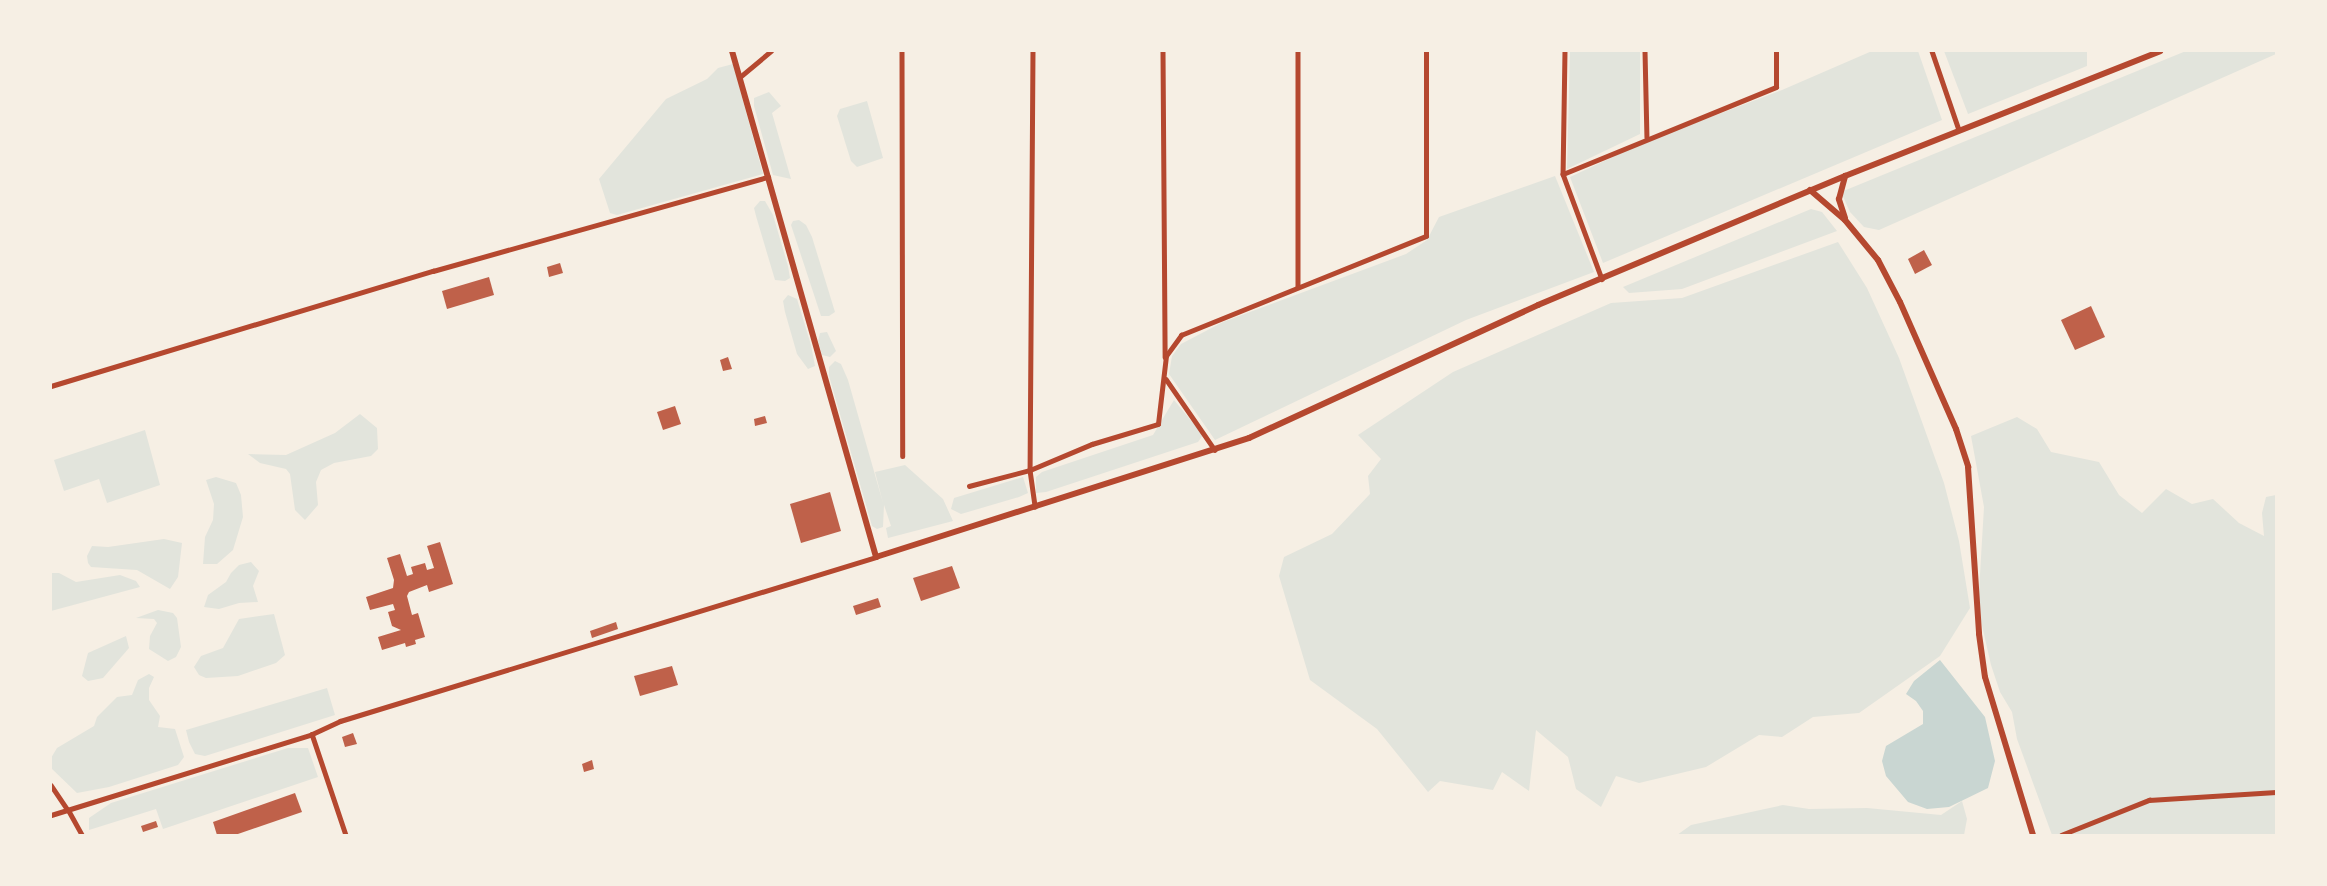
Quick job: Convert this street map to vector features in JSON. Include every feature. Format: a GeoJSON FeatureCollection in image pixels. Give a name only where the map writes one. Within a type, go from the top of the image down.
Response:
{"type":"FeatureCollection","features":[{"type":"Feature","properties":{"kind":"main road"},"geometry":{"type":"LineString","coordinates":[[732,51],[876,557],[1215,450],[1281,424],[1474,332],[1844,176],[2160,51]]}},
{"type":"Feature","properties":{"kind":"main road"},"geometry":{"type":"LineString","coordinates":[[1844,176],[1839,199],[1845,220]]}},
{"type":"Feature","properties":{"kind":"main road"},"geometry":{"type":"LineString","coordinates":[[1810,190],[1845,220],[1878,260],[1947,407],[1968,467],[1985,677],[2033,835]]}},
{"type":"Feature","properties":{"kind":"street"},"geometry":{"type":"LineString","coordinates":[[740,77],[771,51]]}},
{"type":"Feature","properties":{"kind":"street"},"geometry":{"type":"LineString","coordinates":[[902,51],[903,456]]}},
{"type":"Feature","properties":{"kind":"street"},"geometry":{"type":"LineString","coordinates":[[1033,51],[1030,470],[1035,507]]}},
{"type":"Feature","properties":{"kind":"street"},"geometry":{"type":"LineString","coordinates":[[1163,51],[1165,378],[1215,450]]}},
{"type":"Feature","properties":{"kind":"street"},"geometry":{"type":"LineString","coordinates":[[1298,51],[1298,286]]}},
{"type":"Feature","properties":{"kind":"street"},"geometry":{"type":"LineString","coordinates":[[969,486],[1030,470],[1092,444],[1158,424],[1166,356],[1181,335],[1426,236],[1426,51]]}},
{"type":"Feature","properties":{"kind":"street"},"geometry":{"type":"LineString","coordinates":[[1564,51],[1563,174],[1602,279]]}},
{"type":"Feature","properties":{"kind":"street"},"geometry":{"type":"LineString","coordinates":[[1645,51],[1647,137]]}},
{"type":"Feature","properties":{"kind":"street"},"geometry":{"type":"LineString","coordinates":[[1563,174],[1647,137],[1776,87],[1776,51]]}},
{"type":"Feature","properties":{"kind":"street"},"geometry":{"type":"LineString","coordinates":[[1932,51],[1959,130]]}},
{"type":"Feature","properties":{"kind":"street"},"geometry":{"type":"LineString","coordinates":[[51,386],[431,272],[768,177]]}},
{"type":"Feature","properties":{"kind":"street"},"geometry":{"type":"LineString","coordinates":[[51,815],[312,734],[340,721],[876,557]]}},
{"type":"Feature","properties":{"kind":"street"},"geometry":{"type":"LineString","coordinates":[[312,734],[346,835]]}},
{"type":"Feature","properties":{"kind":"street"},"geometry":{"type":"LineString","coordinates":[[51,785],[82,835]]}},
{"type":"Feature","properties":{"kind":"street"},"geometry":{"type":"LineString","coordinates":[[2061,835],[2149,800],[2276,792]]}},
{"type":"Feature","properties":{"kind":"shaded area"},"geometry":{"type":"Polygon","coordinates":[[[1570,51],[1640,51],[1640,134],[1567,169],[1570,51]]]}},
{"type":"Feature","properties":{"kind":"shaded area"},"geometry":{"type":"Polygon","coordinates":[[[1872,51],[1918,51],[1942,120],[1603,263],[1570,177],[1645,142],[1782,90],[1872,51]]]}},
{"type":"Feature","properties":{"kind":"shaded area"},"geometry":{"type":"Polygon","coordinates":[[[1944,51],[2087,51],[2087,66],[1968,114],[1944,51]]]}},
{"type":"Feature","properties":{"kind":"shaded area"},"geometry":{"type":"Polygon","coordinates":[[[2186,51],[2276,51],[2276,54],[1879,230],[1864,227],[1850,212],[1841,192],[2186,51]]]}},
{"type":"Feature","properties":{"kind":"shaded area"},"geometry":{"type":"Polygon","coordinates":[[[733,64],[763,174],[617,215],[610,213],[599,179],[666,99],[707,79],[718,68],[733,64]]]}},
{"type":"Feature","properties":{"kind":"shaded area"},"geometry":{"type":"Polygon","coordinates":[[[769,92],[781,106],[772,113],[791,179],[773,175],[754,106],[754,98],[769,92]]]}},
{"type":"Feature","properties":{"kind":"shaded area"},"geometry":{"type":"Polygon","coordinates":[[[867,101],[883,158],[857,167],[851,161],[837,116],[840,109],[867,101]]]}},
{"type":"Feature","properties":{"kind":"shaded area"},"geometry":{"type":"Polygon","coordinates":[[[1555,176],[1594,272],[1466,320],[1215,440],[1169,374],[1172,356],[1181,344],[1223,322],[1406,254],[1427,240],[1439,217],[1555,176]]]}},
{"type":"Feature","properties":{"kind":"shaded area"},"geometry":{"type":"Polygon","coordinates":[[[760,201],[765,201],[773,215],[788,266],[790,278],[785,281],[775,280],[754,208],[760,201]]]}},
{"type":"Feature","properties":{"kind":"shaded area"},"geometry":{"type":"Polygon","coordinates":[[[1811,209],[1822,212],[1837,231],[1682,289],[1629,293],[1623,287],[1811,209]]]}},
{"type":"Feature","properties":{"kind":"shaded area"},"geometry":{"type":"Polygon","coordinates":[[[799,220],[806,225],[812,237],[835,312],[829,316],[821,316],[791,225],[793,221],[799,220]]]}},
{"type":"Feature","properties":{"kind":"shaded area"},"geometry":{"type":"Polygon","coordinates":[[[1838,242],[1867,288],[1899,358],[1944,483],[1959,541],[1970,608],[1940,656],[1859,713],[1813,717],[1782,737],[1759,735],[1706,767],[1639,783],[1616,776],[1601,807],[1576,789],[1568,757],[1536,730],[1529,791],[1502,772],[1493,790],[1440,781],[1428,792],[1377,729],[1310,680],[1279,576],[1284,557],[1332,534],[1370,494],[1368,476],[1381,459],[1358,435],[1453,372],[1611,303],[1682,298],[1838,242]]]}},
{"type":"Feature","properties":{"kind":"shaded area"},"geometry":{"type":"Polygon","coordinates":[[[788,295],[797,299],[811,345],[815,366],[808,369],[797,354],[785,312],[783,301],[788,295]]]}},
{"type":"Feature","properties":{"kind":"shaded area"},"geometry":{"type":"Polygon","coordinates":[[[827,332],[836,351],[830,357],[822,355],[818,341],[820,333],[827,332]]]}},
{"type":"Feature","properties":{"kind":"shaded area"},"geometry":{"type":"Polygon","coordinates":[[[835,361],[841,364],[848,380],[883,503],[875,472],[905,465],[943,499],[953,521],[888,538],[886,528],[891,526],[884,505],[883,527],[877,529],[872,526],[829,376],[829,367],[835,361]]]}},
{"type":"Feature","properties":{"kind":"shaded area"},"geometry":{"type":"Polygon","coordinates":[[[1174,400],[1203,435],[1198,442],[1036,493],[1036,477],[1042,472],[1153,435],[1174,400]]]}},
{"type":"Feature","properties":{"kind":"shaded area"},"geometry":{"type":"Polygon","coordinates":[[[360,414],[377,428],[378,449],[371,456],[334,463],[321,470],[316,482],[318,505],[305,520],[295,510],[290,474],[286,469],[260,463],[248,454],[286,455],[335,433],[360,414]]]}},
{"type":"Feature","properties":{"kind":"shaded area"},"geometry":{"type":"Polygon","coordinates":[[[2017,417],[2037,429],[2051,452],[2099,462],[2119,495],[2142,513],[2166,489],[2192,504],[2213,499],[2239,523],[2264,536],[2262,513],[2266,497],[2276,495],[2276,835],[2052,835],[2017,739],[2012,712],[2000,692],[1991,665],[1978,608],[1984,507],[1971,436],[2017,417]]]}},
{"type":"Feature","properties":{"kind":"shaded area"},"geometry":{"type":"Polygon","coordinates":[[[145,430],[160,485],[107,503],[99,479],[64,491],[54,460],[145,430]]]}},
{"type":"Feature","properties":{"kind":"shaded area"},"geometry":{"type":"Polygon","coordinates":[[[216,477],[236,483],[241,495],[243,517],[233,550],[217,564],[203,564],[205,537],[213,520],[214,504],[206,480],[216,477]]]}},
{"type":"Feature","properties":{"kind":"shaded area"},"geometry":{"type":"Polygon","coordinates":[[[1023,477],[1028,493],[1019,497],[961,514],[951,509],[954,498],[1023,477]]]}},
{"type":"Feature","properties":{"kind":"shaded area"},"geometry":{"type":"Polygon","coordinates":[[[164,539],[182,543],[178,577],[170,589],[137,570],[91,567],[88,563],[87,556],[92,546],[108,547],[164,539]]]}},
{"type":"Feature","properties":{"kind":"shaded area"},"geometry":{"type":"Polygon","coordinates":[[[251,562],[259,571],[253,586],[258,602],[239,603],[219,609],[204,607],[208,595],[226,582],[239,565],[251,562]]]}},
{"type":"Feature","properties":{"kind":"shaded area"},"geometry":{"type":"Polygon","coordinates":[[[51,573],[59,573],[76,582],[120,575],[136,581],[140,587],[51,611],[51,573]]]}},
{"type":"Feature","properties":{"kind":"shaded area"},"geometry":{"type":"Polygon","coordinates":[[[158,610],[173,613],[177,618],[181,647],[176,657],[168,661],[149,649],[150,636],[157,623],[154,619],[136,618],[158,610]]]}},
{"type":"Feature","properties":{"kind":"shaded area"},"geometry":{"type":"Polygon","coordinates":[[[274,614],[285,655],[276,663],[238,676],[206,678],[199,675],[194,667],[201,656],[223,648],[239,619],[274,614]]]}},
{"type":"Feature","properties":{"kind":"shaded area"},"geometry":{"type":"Polygon","coordinates":[[[126,636],[129,648],[103,678],[88,681],[82,676],[88,653],[126,636]]]}},
{"type":"Feature","properties":{"kind":"shaded area"},"geometry":{"type":"Polygon","coordinates":[[[1940,660],[1985,717],[1995,761],[1988,788],[1949,807],[1927,809],[1908,802],[1886,776],[1882,761],[1886,746],[1923,724],[1923,711],[1916,701],[1906,694],[1914,681],[1940,660]]]}},
{"type":"Feature","properties":{"kind":"shaded area"},"geometry":{"type":"Polygon","coordinates":[[[149,674],[154,677],[149,688],[149,700],[160,716],[158,727],[175,729],[184,757],[178,765],[109,787],[77,793],[51,768],[51,758],[57,748],[94,726],[97,717],[117,697],[132,695],[138,680],[149,674]]]}},
{"type":"Feature","properties":{"kind":"shaded area"},"geometry":{"type":"Polygon","coordinates":[[[327,688],[335,715],[205,756],[195,754],[189,742],[186,730],[327,688]]]}},
{"type":"Feature","properties":{"kind":"shaded area"},"geometry":{"type":"Polygon","coordinates":[[[288,748],[308,748],[318,777],[163,829],[156,809],[89,830],[89,818],[111,803],[288,748]]]}},
{"type":"Feature","properties":{"kind":"shaded area"},"geometry":{"type":"Polygon","coordinates":[[[1962,801],[1967,819],[1964,835],[1677,835],[1691,825],[1783,805],[1809,809],[1867,808],[1941,815],[1962,801]]]}},
{"type":"Feature","properties":{"kind":"building"},"geometry":{"type":"Polygon","coordinates":[[[1924,250],[1932,265],[1915,274],[1908,259],[1924,250]]]}},
{"type":"Feature","properties":{"kind":"building"},"geometry":{"type":"Polygon","coordinates":[[[560,263],[563,273],[549,277],[547,267],[560,263]]]}},
{"type":"Feature","properties":{"kind":"building"},"geometry":{"type":"Polygon","coordinates":[[[489,277],[494,295],[447,309],[442,291],[489,277]]]}},
{"type":"Feature","properties":{"kind":"building"},"geometry":{"type":"Polygon","coordinates":[[[2091,306],[2105,337],[2075,350],[2061,320],[2091,306]]]}},
{"type":"Feature","properties":{"kind":"building"},"geometry":{"type":"Polygon","coordinates":[[[728,357],[732,369],[723,371],[720,360],[728,357]]]}},
{"type":"Feature","properties":{"kind":"building"},"geometry":{"type":"Polygon","coordinates":[[[675,406],[681,424],[663,430],[657,412],[675,406]]]}},
{"type":"Feature","properties":{"kind":"building"},"geometry":{"type":"Polygon","coordinates":[[[765,416],[767,423],[755,426],[754,419],[765,416]]]}},
{"type":"Feature","properties":{"kind":"building"},"geometry":{"type":"Polygon","coordinates":[[[830,492],[841,531],[801,543],[790,504],[830,492]]]}},
{"type":"Feature","properties":{"kind":"building"},"geometry":{"type":"Polygon","coordinates":[[[440,542],[453,584],[429,592],[427,585],[409,592],[407,596],[412,615],[418,613],[425,637],[415,640],[416,644],[406,647],[405,643],[382,650],[378,637],[401,630],[392,626],[388,612],[395,610],[393,604],[370,610],[366,597],[393,588],[394,580],[387,558],[400,554],[407,576],[413,574],[411,567],[425,563],[427,570],[434,568],[427,546],[440,542]]]}},
{"type":"Feature","properties":{"kind":"building"},"geometry":{"type":"Polygon","coordinates":[[[952,566],[960,588],[921,601],[913,578],[952,566]]]}},
{"type":"Feature","properties":{"kind":"building"},"geometry":{"type":"Polygon","coordinates":[[[878,598],[881,607],[856,615],[853,606],[878,598]]]}},
{"type":"Feature","properties":{"kind":"building"},"geometry":{"type":"Polygon","coordinates":[[[616,622],[618,629],[592,638],[590,631],[616,622]]]}},
{"type":"Feature","properties":{"kind":"building"},"geometry":{"type":"Polygon","coordinates":[[[672,666],[678,685],[640,696],[634,676],[672,666]]]}},
{"type":"Feature","properties":{"kind":"building"},"geometry":{"type":"Polygon","coordinates":[[[353,733],[357,744],[345,747],[342,737],[353,733]]]}},
{"type":"Feature","properties":{"kind":"building"},"geometry":{"type":"Polygon","coordinates":[[[592,760],[594,769],[584,772],[582,764],[592,760]]]}},
{"type":"Feature","properties":{"kind":"building"},"geometry":{"type":"Polygon","coordinates":[[[295,793],[302,812],[235,835],[217,835],[213,822],[295,793]]]}},
{"type":"Feature","properties":{"kind":"building"},"geometry":{"type":"Polygon","coordinates":[[[156,821],[158,827],[143,832],[141,826],[156,821]]]}}]}
